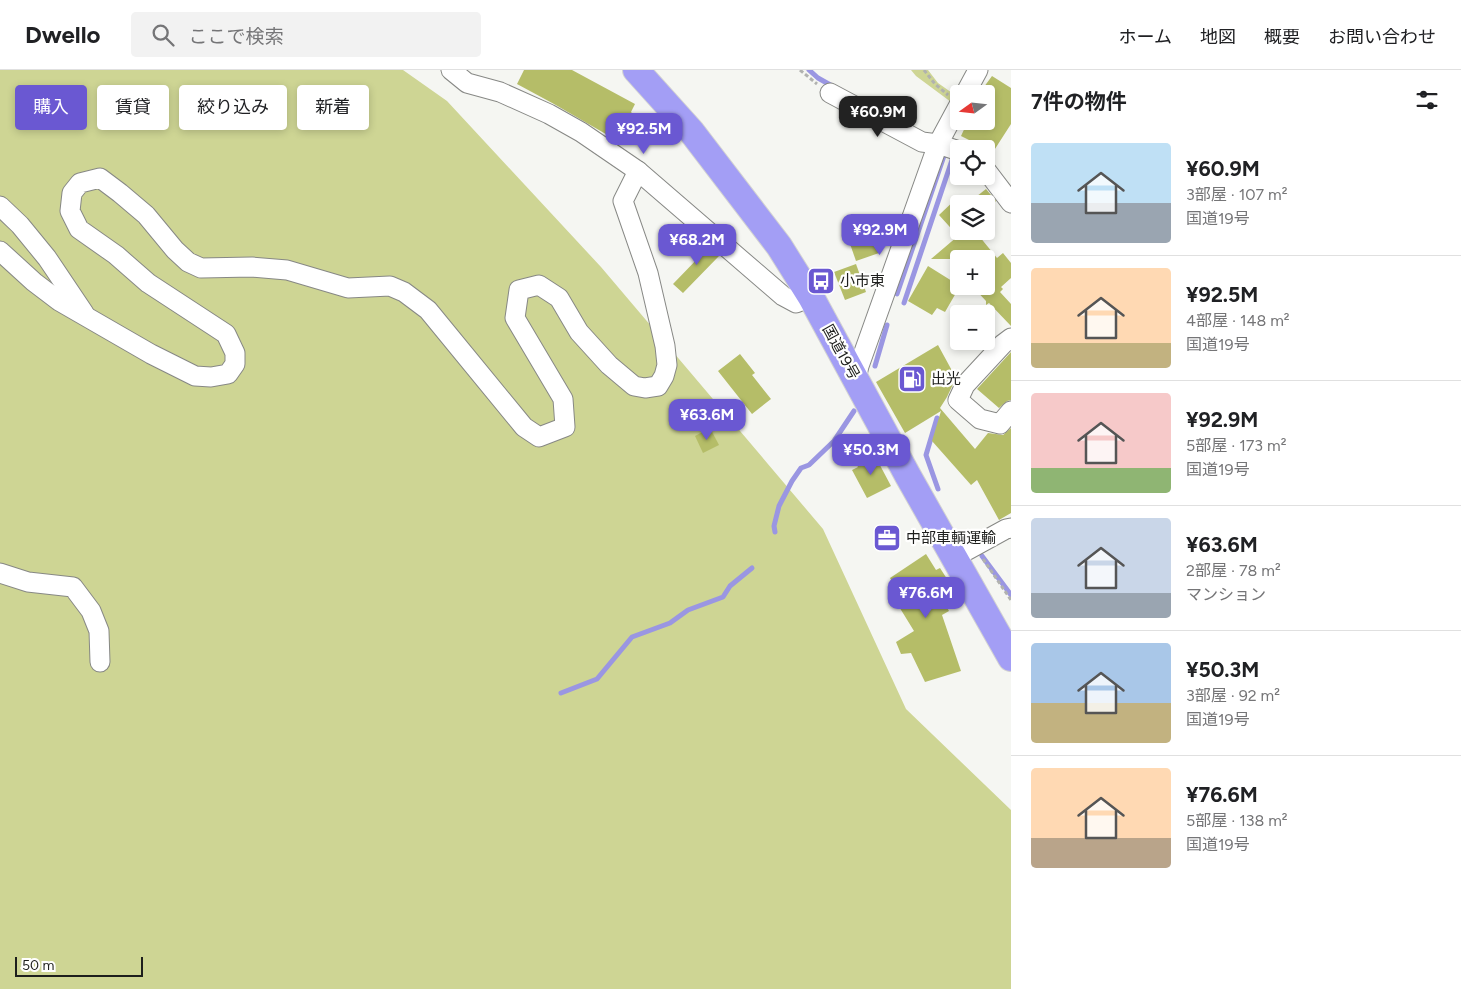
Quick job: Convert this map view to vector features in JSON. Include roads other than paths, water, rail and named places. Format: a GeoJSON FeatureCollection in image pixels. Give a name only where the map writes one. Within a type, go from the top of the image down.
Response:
{"type":"FeatureCollection","features":[{"type":"Feature","properties":{"kind":"highway","name":"国道19号"},"geometry":{"type":"LineString","coordinates":[[636,70],[691,131],[779,246],[810,297],[911,481],[966,554],[1011,658]]}},
{"type":"Feature","properties":{"kind":"street"},"geometry":{"type":"LineString","coordinates":[[451,70],[467,82],[500,92],[549,114],[581,132],[638,171],[782,296],[796,304],[810,297]]}},
{"type":"Feature","properties":{"kind":"street"},"geometry":{"type":"LineString","coordinates":[[968,85],[978,70]]}},
{"type":"Feature","properties":{"kind":"street"},"geometry":{"type":"LineString","coordinates":[[830,93],[922,142],[948,148]]}},
{"type":"Feature","properties":{"kind":"street"},"geometry":{"type":"LineString","coordinates":[[856,379],[859,366],[948,148],[952,130]]}},
{"type":"Feature","properties":{"kind":"street"},"geometry":{"type":"LineString","coordinates":[[0,251],[34,282],[59,301],[151,354],[195,376],[211,377],[228,374],[235,364],[235,352],[226,334],[148,283],[116,255],[79,229],[70,211],[72,193],[80,183],[100,178],[146,215],[188,262],[201,268],[252,267],[287,270],[348,288],[390,286],[404,292],[428,310],[524,427],[539,437],[565,427],[563,399],[515,318],[519,290],[539,285],[559,298],[579,332],[609,365],[634,386],[645,388],[658,386],[664,376],[667,365],[665,346],[648,274],[623,201],[638,171]]}},
{"type":"Feature","properties":{"kind":"street"},"geometry":{"type":"LineString","coordinates":[[995,182],[1011,202]]}},
{"type":"Feature","properties":{"kind":"street"},"geometry":{"type":"LineString","coordinates":[[0,206],[20,225],[47,258],[86,316]]}},
{"type":"Feature","properties":{"kind":"street"},"geometry":{"type":"LineString","coordinates":[[1011,338],[1003,344],[965,385],[958,400],[980,419],[1000,424],[1011,411]]}},
{"type":"Feature","properties":{"kind":"street"},"geometry":{"type":"LineString","coordinates":[[966,554],[1006,529],[1011,528]]}},
{"type":"Feature","properties":{"kind":"street"},"geometry":{"type":"LineString","coordinates":[[0,573],[28,582],[72,587],[91,611],[99,631],[100,662]]}},
{"type":"Feature","properties":{"kind":"waterway"},"geometry":{"type":"LineString","coordinates":[[809,70],[818,78],[834,87]]}},
{"type":"Feature","properties":{"kind":"waterway"},"geometry":{"type":"LineString","coordinates":[[897,294],[946,150]]}},
{"type":"Feature","properties":{"kind":"waterway"},"geometry":{"type":"LineString","coordinates":[[904,303],[950,166]]}},
{"type":"Feature","properties":{"kind":"waterway"},"geometry":{"type":"LineString","coordinates":[[875,366],[887,325]]}},
{"type":"Feature","properties":{"kind":"waterway"},"geometry":{"type":"LineString","coordinates":[[775,532],[774,526],[779,506],[792,481],[801,468],[809,465],[834,441],[854,411]]}},
{"type":"Feature","properties":{"kind":"waterway"},"geometry":{"type":"LineString","coordinates":[[937,418],[926,455],[938,489]]}},
{"type":"Feature","properties":{"kind":"waterway"},"geometry":{"type":"LineString","coordinates":[[982,556],[1011,595]]}},
{"type":"Feature","properties":{"kind":"waterway"},"geometry":{"type":"LineString","coordinates":[[561,693],[597,679],[632,637],[670,623],[688,610],[723,597],[730,586],[752,568]]}},
{"type":"Feature","properties":{"kind":"place","name":"小市東"},"geometry":{"type":"Point","coordinates":[821,281]}},
{"type":"Feature","properties":{"kind":"place","name":"出光"},"geometry":{"type":"Point","coordinates":[912,379]}},
{"type":"Feature","properties":{"kind":"place","name":"中部車輌運輸"},"geometry":{"type":"Point","coordinates":[887,538]}}]}
